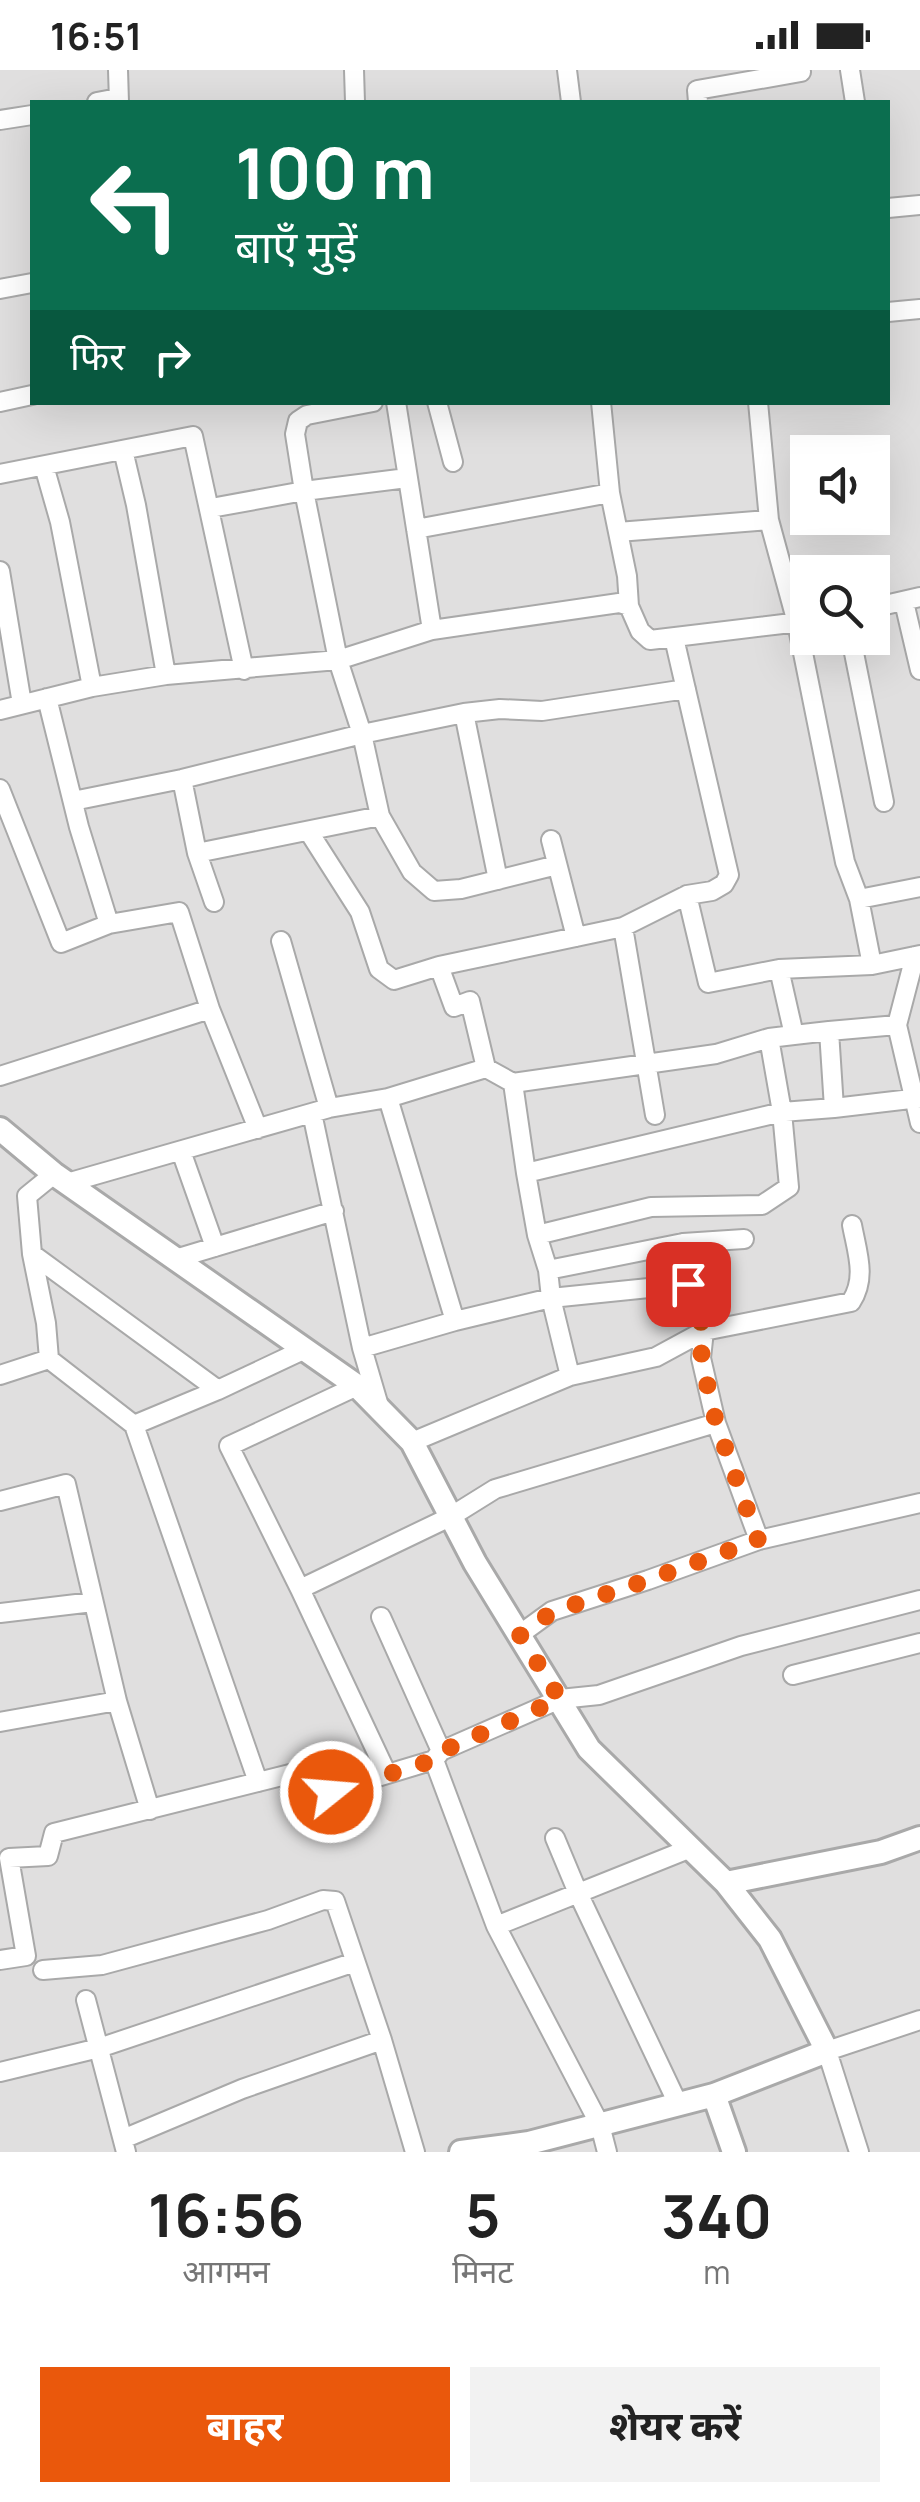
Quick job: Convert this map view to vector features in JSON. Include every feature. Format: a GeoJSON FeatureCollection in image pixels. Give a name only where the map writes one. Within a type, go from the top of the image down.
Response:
{"type":"FeatureCollection","features":[{"type":"Feature","properties":{"kind":"street"},"geometry":{"type":"LineString","coordinates":[[118,70],[119,100]]}},
{"type":"Feature","properties":{"kind":"street"},"geometry":{"type":"LineString","coordinates":[[354,70],[355,100]]}},
{"type":"Feature","properties":{"kind":"street"},"geometry":{"type":"LineString","coordinates":[[566,70],[571,100]]}},
{"type":"Feature","properties":{"kind":"street"},"geometry":{"type":"LineString","coordinates":[[850,70],[855,100]]}},
{"type":"Feature","properties":{"kind":"street"},"geometry":{"type":"LineString","coordinates":[[698,100],[697,90],[801,72]]}},
{"type":"Feature","properties":{"kind":"street"},"geometry":{"type":"LineString","coordinates":[[0,120],[30,115]]}},
{"type":"Feature","properties":{"kind":"street"},"geometry":{"type":"LineString","coordinates":[[890,208],[920,205]]}},
{"type":"Feature","properties":{"kind":"street"},"geometry":{"type":"LineString","coordinates":[[0,290],[30,283]]}},
{"type":"Feature","properties":{"kind":"street"},"geometry":{"type":"LineString","coordinates":[[890,312],[920,309]]}},
{"type":"Feature","properties":{"kind":"street"},"geometry":{"type":"LineString","coordinates":[[0,402],[30,395]]}},
{"type":"Feature","properties":{"kind":"street"},"geometry":{"type":"LineString","coordinates":[[358,405],[307,415],[298,421],[295,434],[338,660],[362,734],[380,816],[412,872],[434,891],[461,889],[557,865]]}},
{"type":"Feature","properties":{"kind":"street"},"geometry":{"type":"LineString","coordinates":[[396,405],[432,630]]}},
{"type":"Feature","properties":{"kind":"street"},"geometry":{"type":"LineString","coordinates":[[437,405],[454,462]]}},
{"type":"Feature","properties":{"kind":"street"},"geometry":{"type":"LineString","coordinates":[[601,405],[610,493],[628,576],[628,606],[640,630],[650,640],[790,624]]}},
{"type":"Feature","properties":{"kind":"street"},"geometry":{"type":"LineString","coordinates":[[758,405],[769,520],[790,585]]}},
{"type":"Feature","properties":{"kind":"street"},"geometry":{"type":"LineString","coordinates":[[0,474],[193,436],[244,670]]}},
{"type":"Feature","properties":{"kind":"street"},"geometry":{"type":"LineString","coordinates":[[124,450],[166,675]]}},
{"type":"Feature","properties":{"kind":"street"},"geometry":{"type":"LineString","coordinates":[[44,466],[60,522],[92,686]]}},
{"type":"Feature","properties":{"kind":"street"},"geometry":{"type":"LineString","coordinates":[[211,508],[407,478]]}},
{"type":"Feature","properties":{"kind":"street"},"geometry":{"type":"LineString","coordinates":[[416,529],[610,493]]}},
{"type":"Feature","properties":{"kind":"street"},"geometry":{"type":"LineString","coordinates":[[618,532],[769,520]]}},
{"type":"Feature","properties":{"kind":"street"},"geometry":{"type":"LineString","coordinates":[[0,570],[22,704]]}},
{"type":"Feature","properties":{"kind":"street"},"geometry":{"type":"LineString","coordinates":[[912,600],[920,670]]}},
{"type":"Feature","properties":{"kind":"street"},"geometry":{"type":"LineString","coordinates":[[0,710],[92,686],[201,670],[244,670],[338,660],[432,630],[619,604],[628,606]]}},
{"type":"Feature","properties":{"kind":"street"},"geometry":{"type":"LineString","coordinates":[[309,832],[360,912],[379,970],[394,980],[440,966],[623,927],[687,894],[712,891],[724,884],[729,875],[674,638]]}},
{"type":"Feature","properties":{"kind":"street"},"geometry":{"type":"LineString","coordinates":[[808,655],[845,862],[859,898],[872,965]]}},
{"type":"Feature","properties":{"kind":"street"},"geometry":{"type":"LineString","coordinates":[[854,655],[884,802]]}},
{"type":"Feature","properties":{"kind":"street"},"geometry":{"type":"LineString","coordinates":[[72,802],[464,712],[500,708],[542,712],[686,689]]}},
{"type":"Feature","properties":{"kind":"street"},"geometry":{"type":"LineString","coordinates":[[46,698],[109,924]]}},
{"type":"Feature","properties":{"kind":"street"},"geometry":{"type":"LineString","coordinates":[[464,712],[498,880]]}},
{"type":"Feature","properties":{"kind":"street"},"geometry":{"type":"LineString","coordinates":[[182,779],[197,854],[214,902]]}},
{"type":"Feature","properties":{"kind":"street"},"geometry":{"type":"LineString","coordinates":[[0,789],[61,943],[109,924],[179,912],[210,1009],[258,1129]]}},
{"type":"Feature","properties":{"kind":"street"},"geometry":{"type":"LineString","coordinates":[[197,854],[380,816]]}},
{"type":"Feature","properties":{"kind":"street"},"geometry":{"type":"LineString","coordinates":[[551,840],[576,937]]}},
{"type":"Feature","properties":{"kind":"street"},"geometry":{"type":"LineString","coordinates":[[859,898],[920,887]]}},
{"type":"Feature","properties":{"kind":"street"},"geometry":{"type":"LineString","coordinates":[[687,894],[708,983],[779,970],[872,965],[918,956],[897,1025],[918,1098],[920,1123]]}},
{"type":"Feature","properties":{"kind":"street"},"geometry":{"type":"LineString","coordinates":[[623,927],[655,1115]]}},
{"type":"Feature","properties":{"kind":"street"},"geometry":{"type":"LineString","coordinates":[[282,940],[320,1111],[334,1212],[362,1348],[379,1406]]}},
{"type":"Feature","properties":{"kind":"street"},"geometry":{"type":"LineString","coordinates":[[440,966],[454,1007],[470,1001],[486,1068]]}},
{"type":"Feature","properties":{"kind":"street"},"geometry":{"type":"LineString","coordinates":[[779,970],[794,1035]]}},
{"type":"Feature","properties":{"kind":"street"},"geometry":{"type":"LineString","coordinates":[[0,1076],[210,1009]]}},
{"type":"Feature","properties":{"kind":"street"},"geometry":{"type":"LineString","coordinates":[[258,1782],[134,1425],[49,1358],[27,1196],[61,1178],[181,1151],[320,1111],[388,1098],[486,1068],[514,1083],[716,1054],[769,1038],[897,1025]]}},
{"type":"Feature","properties":{"kind":"street"},"geometry":{"type":"LineString","coordinates":[[828,1031],[834,1108]]}},
{"type":"Feature","properties":{"kind":"street"},"geometry":{"type":"LineString","coordinates":[[536,1235],[651,1207],[762,1204],[789,1187],[782,1112],[769,1038]]}},
{"type":"Feature","properties":{"kind":"street"},"geometry":{"type":"LineString","coordinates":[[514,1083],[536,1235],[548,1270],[570,1376]]}},
{"type":"Feature","properties":{"kind":"street"},"geometry":{"type":"LineString","coordinates":[[388,1098],[456,1321]]}},
{"type":"Feature","properties":{"kind":"street"},"geometry":{"type":"LineString","coordinates":[[526,1173],[782,1112],[918,1098]]}},
{"type":"Feature","properties":{"kind":"street"},"geometry":{"type":"LineString","coordinates":[[0,1130],[61,1178],[357,1386],[412,1442],[450,1517],[589,1749],[726,1883],[770,1939],[828,2051],[860,2152]]}},
{"type":"Feature","properties":{"kind":"street"},"geometry":{"type":"LineString","coordinates":[[181,1151],[215,1247]]}},
{"type":"Feature","properties":{"kind":"street"},"geometry":{"type":"LineString","coordinates":[[175,1258],[334,1212]]}},
{"type":"Feature","properties":{"kind":"street"},"geometry":{"type":"LineString","coordinates":[[656,1357],[704,1331],[851,1302],[859,1291],[861,1277],[852,1225]]}},
{"type":"Feature","properties":{"kind":"street"},"geometry":{"type":"LineString","coordinates":[[548,1270],[684,1243],[744,1239]]}},
{"type":"Feature","properties":{"kind":"street"},"geometry":{"type":"LineString","coordinates":[[684,1243],[688,1284],[704,1331],[701,1358],[716,1422],[758,1540]]}},
{"type":"Feature","properties":{"kind":"street"},"geometry":{"type":"LineString","coordinates":[[32,1254],[218,1390]]}},
{"type":"Feature","properties":{"kind":"street"},"geometry":{"type":"LineString","coordinates":[[362,1348],[551,1298],[688,1284]]}},
{"type":"Feature","properties":{"kind":"street"},"geometry":{"type":"LineString","coordinates":[[134,1425],[303,1350]]}},
{"type":"Feature","properties":{"kind":"street"},"geometry":{"type":"LineString","coordinates":[[412,1442],[570,1376],[656,1357],[701,1358]]}},
{"type":"Feature","properties":{"kind":"street"},"geometry":{"type":"LineString","coordinates":[[0,1375],[49,1358]]}},
{"type":"Feature","properties":{"kind":"street"},"geometry":{"type":"LineString","coordinates":[[357,1386],[229,1446],[386,1774]]}},
{"type":"Feature","properties":{"kind":"street"},"geometry":{"type":"LineString","coordinates":[[300,1589],[450,1517],[495,1489],[716,1422]]}},
{"type":"Feature","properties":{"kind":"street"},"geometry":{"type":"LineString","coordinates":[[0,1501],[66,1484],[117,1701],[150,1810]]}},
{"type":"Feature","properties":{"kind":"street"},"geometry":{"type":"LineString","coordinates":[[520,1635],[552,1612],[758,1540],[920,1502]]}},
{"type":"Feature","properties":{"kind":"street"},"geometry":{"type":"LineString","coordinates":[[0,1960],[26,1956],[9,1858],[48,1856],[54,1833],[322,1766],[331,1792],[437,1756],[560,1699],[599,1695],[741,1646],[920,1600]]}},
{"type":"Feature","properties":{"kind":"street"},"geometry":{"type":"LineString","coordinates":[[0,1612],[93,1602]]}},
{"type":"Feature","properties":{"kind":"street"},"geometry":{"type":"LineString","coordinates":[[381,1617],[437,1756],[496,1926],[600,2125],[607,2152]]}},
{"type":"Feature","properties":{"kind":"street"},"geometry":{"type":"LineString","coordinates":[[793,1675],[920,1643]]}},
{"type":"Feature","properties":{"kind":"street"},"geometry":{"type":"LineString","coordinates":[[0,1722],[117,1701]]}},
{"type":"Feature","properties":{"kind":"street"},"geometry":{"type":"LineString","coordinates":[[555,1838],[678,2104]]}},
{"type":"Feature","properties":{"kind":"street"},"geometry":{"type":"LineString","coordinates":[[726,1883],[881,1852],[920,1838]]}},
{"type":"Feature","properties":{"kind":"street"},"geometry":{"type":"LineString","coordinates":[[496,1926],[690,1848]]}},
{"type":"Feature","properties":{"kind":"street"},"geometry":{"type":"LineString","coordinates":[[43,1970],[102,1965],[268,1920],[323,1900],[334,1901],[415,2152]]}},
{"type":"Feature","properties":{"kind":"street"},"geometry":{"type":"LineString","coordinates":[[0,2072],[99,2048],[355,1962]]}},
{"type":"Feature","properties":{"kind":"street"},"geometry":{"type":"LineString","coordinates":[[86,2000],[124,2145],[242,2089],[382,2040]]}},
{"type":"Feature","properties":{"kind":"street"},"geometry":{"type":"LineString","coordinates":[[461,2152],[530,2148],[714,2095],[920,2020]]}},
{"type":"Feature","properties":{"kind":"street"},"geometry":{"type":"LineString","coordinates":[[714,2095],[734,2152]]}},
{"type":"Feature","properties":{"kind":"shaded area"},"geometry":{"type":"Polygon","coordinates":[[[0,70],[920,70],[920,2152],[0,2152],[0,70]]]}},
{"type":"Feature","properties":{"kind":"route"},"geometry":{"type":"LineString","coordinates":[[331,1792],[434,1760],[440,1752],[560,1699],[520,1635],[552,1612],[758,1540],[716,1422],[701,1358],[704,1331],[688,1284]]}}]}
